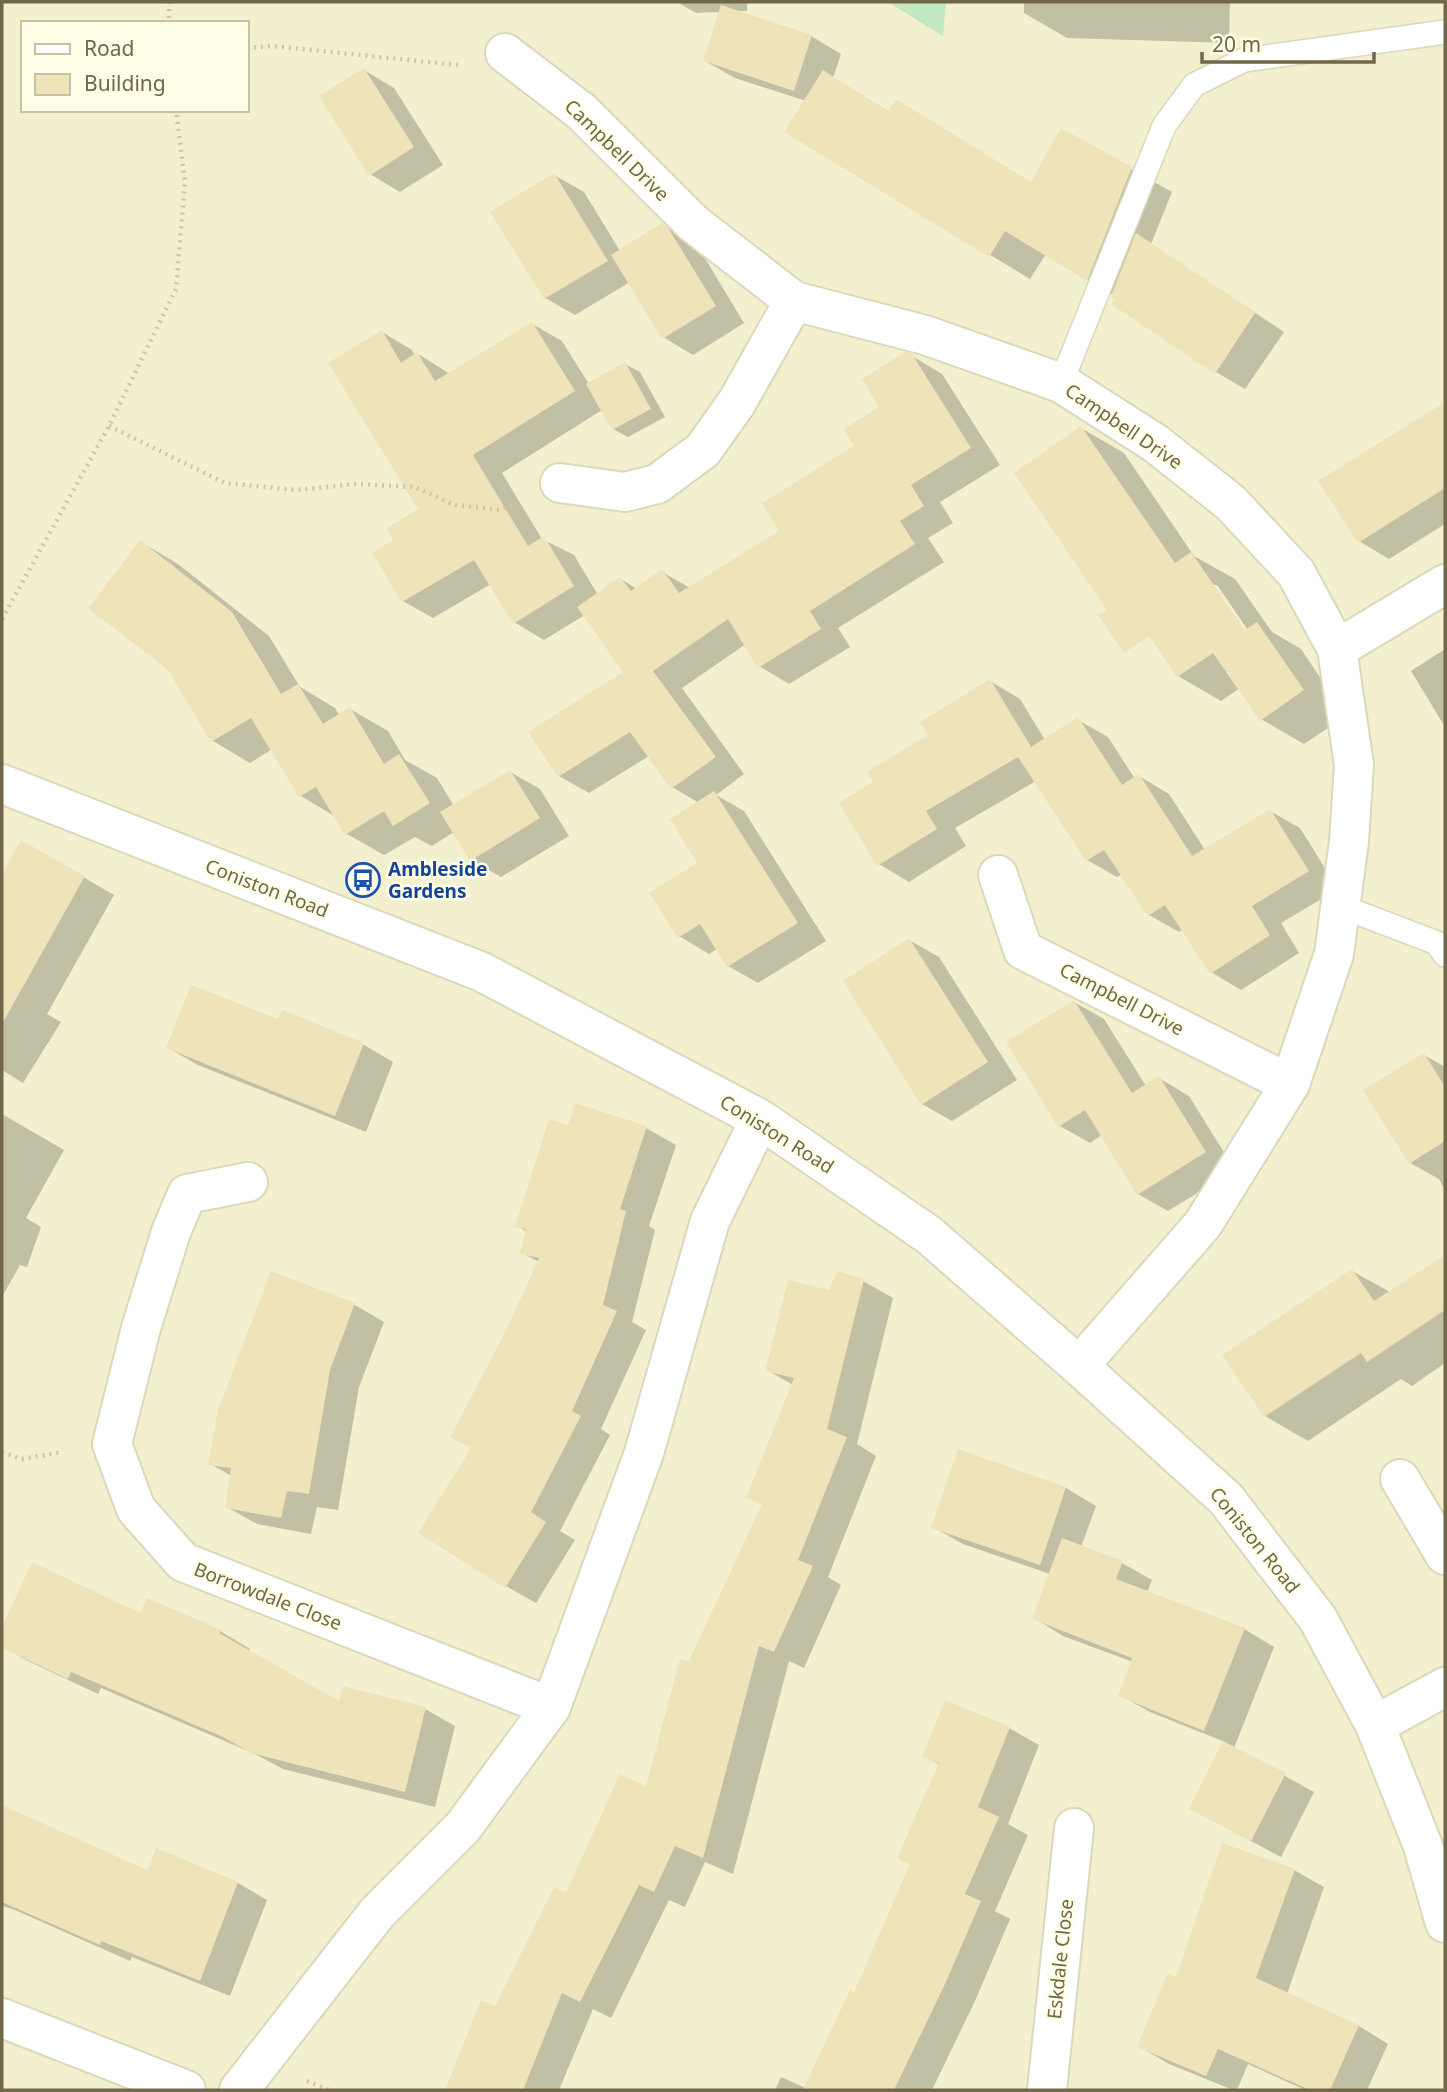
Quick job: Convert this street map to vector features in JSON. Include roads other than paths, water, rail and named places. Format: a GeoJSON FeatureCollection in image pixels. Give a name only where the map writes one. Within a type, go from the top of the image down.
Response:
{"type":"FeatureCollection","features":[{"type":"Feature","properties":{"kind":"street","name":"Campbell Drive"},"geometry":{"type":"LineString","coordinates":[[505,53],[582,112],[693,223],[793,301],[925,335],[1061,383],[1155,443],[1231,503],[1296,573],[1337,649],[1354,765],[1349,841],[1334,954],[1290,1084],[1203,1224],[1079,1366]]}},
{"type":"Feature","properties":{"kind":"street"},"geometry":{"type":"LineString","coordinates":[[560,483],[625,492],[657,484],[703,450],[737,402],[793,301]]}},
{"type":"Feature","properties":{"kind":"street"},"geometry":{"type":"LineString","coordinates":[[1337,649],[1445,583]]}},
{"type":"Feature","properties":{"kind":"street","name":"Coniston Road"},"geometry":{"type":"LineString","coordinates":[[2,784],[482,972],[760,1119],[929,1235],[1226,1499],[1318,1619],[1375,1726],[1423,1846],[1445,1923]]}},
{"type":"Feature","properties":{"kind":"street","name":"Campbell Drive"},"geometry":{"type":"LineString","coordinates":[[998,876],[1023,950],[1290,1084]]}},
{"type":"Feature","properties":{"kind":"street"},"geometry":{"type":"LineString","coordinates":[[239,2090],[377,1913],[463,1827],[551,1707],[645,1453],[710,1221],[760,1119]]}},
{"type":"Feature","properties":{"kind":"street","name":"Borrowdale Close"},"geometry":{"type":"LineString","coordinates":[[248,1182],[187,1194],[172,1232],[141,1328],[112,1444],[136,1510],[183,1562],[551,1707]]}},
{"type":"Feature","properties":{"kind":"street"},"geometry":{"type":"LineString","coordinates":[[1400,1479],[1445,1555]]}},
{"type":"Feature","properties":{"kind":"street"},"geometry":{"type":"LineString","coordinates":[[1375,1726],[1445,1687]]}},
{"type":"Feature","properties":{"kind":"street","name":"Eskdale Close"},"geometry":{"type":"LineString","coordinates":[[1047,2090],[1074,1828]]}},
{"type":"Feature","properties":{"kind":"street"},"geometry":{"type":"LineString","coordinates":[[2,2018],[186,2090]]}},
{"type":"Feature","properties":{"kind":"lane"},"geometry":{"type":"LineString","coordinates":[[1061,383],[1164,125],[1194,85],[1244,60],[1445,32]]}},
{"type":"Feature","properties":{"kind":"lane"},"geometry":{"type":"LineString","coordinates":[[1340,906],[1437,943],[1445,955]]}},
{"type":"Feature","properties":{"kind":"place","name":"Ambleside Gardens"},"geometry":{"type":"Point","coordinates":[363,880]}}]}
